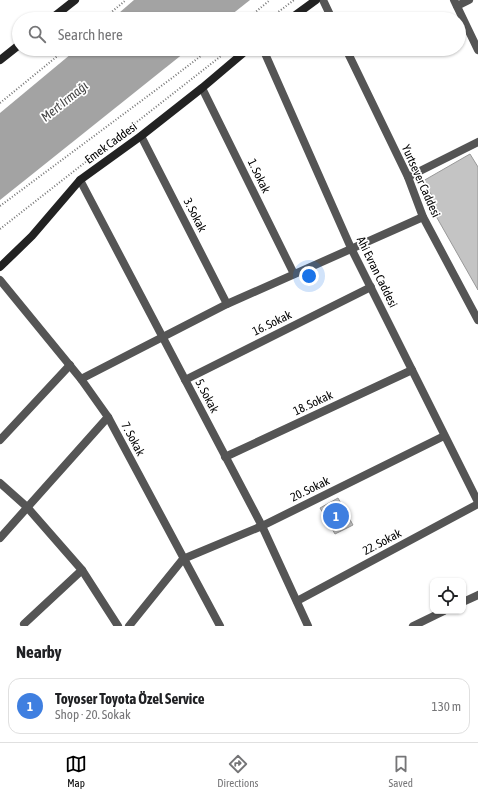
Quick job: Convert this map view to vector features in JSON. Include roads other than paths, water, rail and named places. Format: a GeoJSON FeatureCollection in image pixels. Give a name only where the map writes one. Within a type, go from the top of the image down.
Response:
{"type":"FeatureCollection","features":[{"type":"Feature","properties":{"kind":"main road"},"geometry":{"type":"LineString","coordinates":[[300,12],[316,0]]}},
{"type":"Feature","properties":{"kind":"main road"},"geometry":{"type":"LineString","coordinates":[[60,12],[71,2]]}},
{"type":"Feature","properties":{"kind":"main road"},"geometry":{"type":"LineString","coordinates":[[0,60],[12,51]]}},
{"type":"Feature","properties":{"kind":"main road","name":"Emek Caddesi"},"geometry":{"type":"LineString","coordinates":[[0,268],[32,236],[80,180],[141,136],[240,56]]}},
{"type":"Feature","properties":{"kind":"street"},"geometry":{"type":"LineString","coordinates":[[323,0],[329,12]]}},
{"type":"Feature","properties":{"kind":"street"},"geometry":{"type":"LineString","coordinates":[[456,3],[469,0]]}},
{"type":"Feature","properties":{"kind":"street"},"geometry":{"type":"LineString","coordinates":[[466,24],[478,50]]}},
{"type":"Feature","properties":{"kind":"street","name":"Ahi Evran Caddesi"},"geometry":{"type":"LineString","coordinates":[[266,56],[351,248],[478,503]]}},
{"type":"Feature","properties":{"kind":"street","name":"Yurtsever Caddesi"},"geometry":{"type":"LineString","coordinates":[[349,56],[408,177],[423,217],[478,320]]}},
{"type":"Feature","properties":{"kind":"street","name":"1. Sokak"},"geometry":{"type":"LineString","coordinates":[[202,88],[294,274]]}},
{"type":"Feature","properties":{"kind":"street","name":"3. Sokak"},"geometry":{"type":"LineString","coordinates":[[141,136],[227,304]]}},
{"type":"Feature","properties":{"kind":"street"},"geometry":{"type":"LineString","coordinates":[[408,177],[478,142]]}},
{"type":"Feature","properties":{"kind":"street","name":"5. Sokak"},"geometry":{"type":"LineString","coordinates":[[80,180],[262,526],[308,626]]}},
{"type":"Feature","properties":{"kind":"street"},"geometry":{"type":"LineString","coordinates":[[81,379],[227,304],[423,217]]}},
{"type":"Feature","properties":{"kind":"street","name":"7. Sokak"},"geometry":{"type":"LineString","coordinates":[[0,280],[70,365],[108,417],[220,626]]}},
{"type":"Feature","properties":{"kind":"street","name":"16. Sokak"},"geometry":{"type":"LineString","coordinates":[[184,380],[371,287]]}},
{"type":"Feature","properties":{"kind":"street"},"geometry":{"type":"LineString","coordinates":[[0,440],[70,365]]}},
{"type":"Feature","properties":{"kind":"street","name":"18. Sokak"},"geometry":{"type":"LineString","coordinates":[[225,457],[412,370]]}},
{"type":"Feature","properties":{"kind":"street"},"geometry":{"type":"LineString","coordinates":[[0,538],[108,417]]}},
{"type":"Feature","properties":{"kind":"street","name":"20. Sokak"},"geometry":{"type":"LineString","coordinates":[[184,559],[262,526],[444,436]]}},
{"type":"Feature","properties":{"kind":"street"},"geometry":{"type":"LineString","coordinates":[[0,483],[27,507],[82,570],[118,626]]}},
{"type":"Feature","properties":{"kind":"street","name":"22. Sokak"},"geometry":{"type":"LineString","coordinates":[[297,602],[478,503]]}},
{"type":"Feature","properties":{"kind":"street"},"geometry":{"type":"LineString","coordinates":[[129,626],[184,559]]}},
{"type":"Feature","properties":{"kind":"street"},"geometry":{"type":"LineString","coordinates":[[24,625],[82,570]]}},
{"type":"Feature","properties":{"kind":"street"},"geometry":{"type":"LineString","coordinates":[[466,601],[478,595]]}},
{"type":"Feature","properties":{"kind":"street"},"geometry":{"type":"LineString","coordinates":[[413,626],[438,614]]}},
{"type":"Feature","properties":{"kind":"water"},"geometry":{"type":"Polygon","coordinates":[[[134,0],[250,0],[235,12],[120,12],[134,0]]]}},
{"type":"Feature","properties":{"kind":"water","name":"Mert Irmağı"},"geometry":{"type":"Polygon","coordinates":[[[69,56],[180,56],[0,200],[0,113],[69,56]]]}},
{"type":"Feature","properties":{"kind":"place","name":"Toyoser Toyota Özel Service"},"geometry":{"type":"Point","coordinates":[336,516]}}]}
